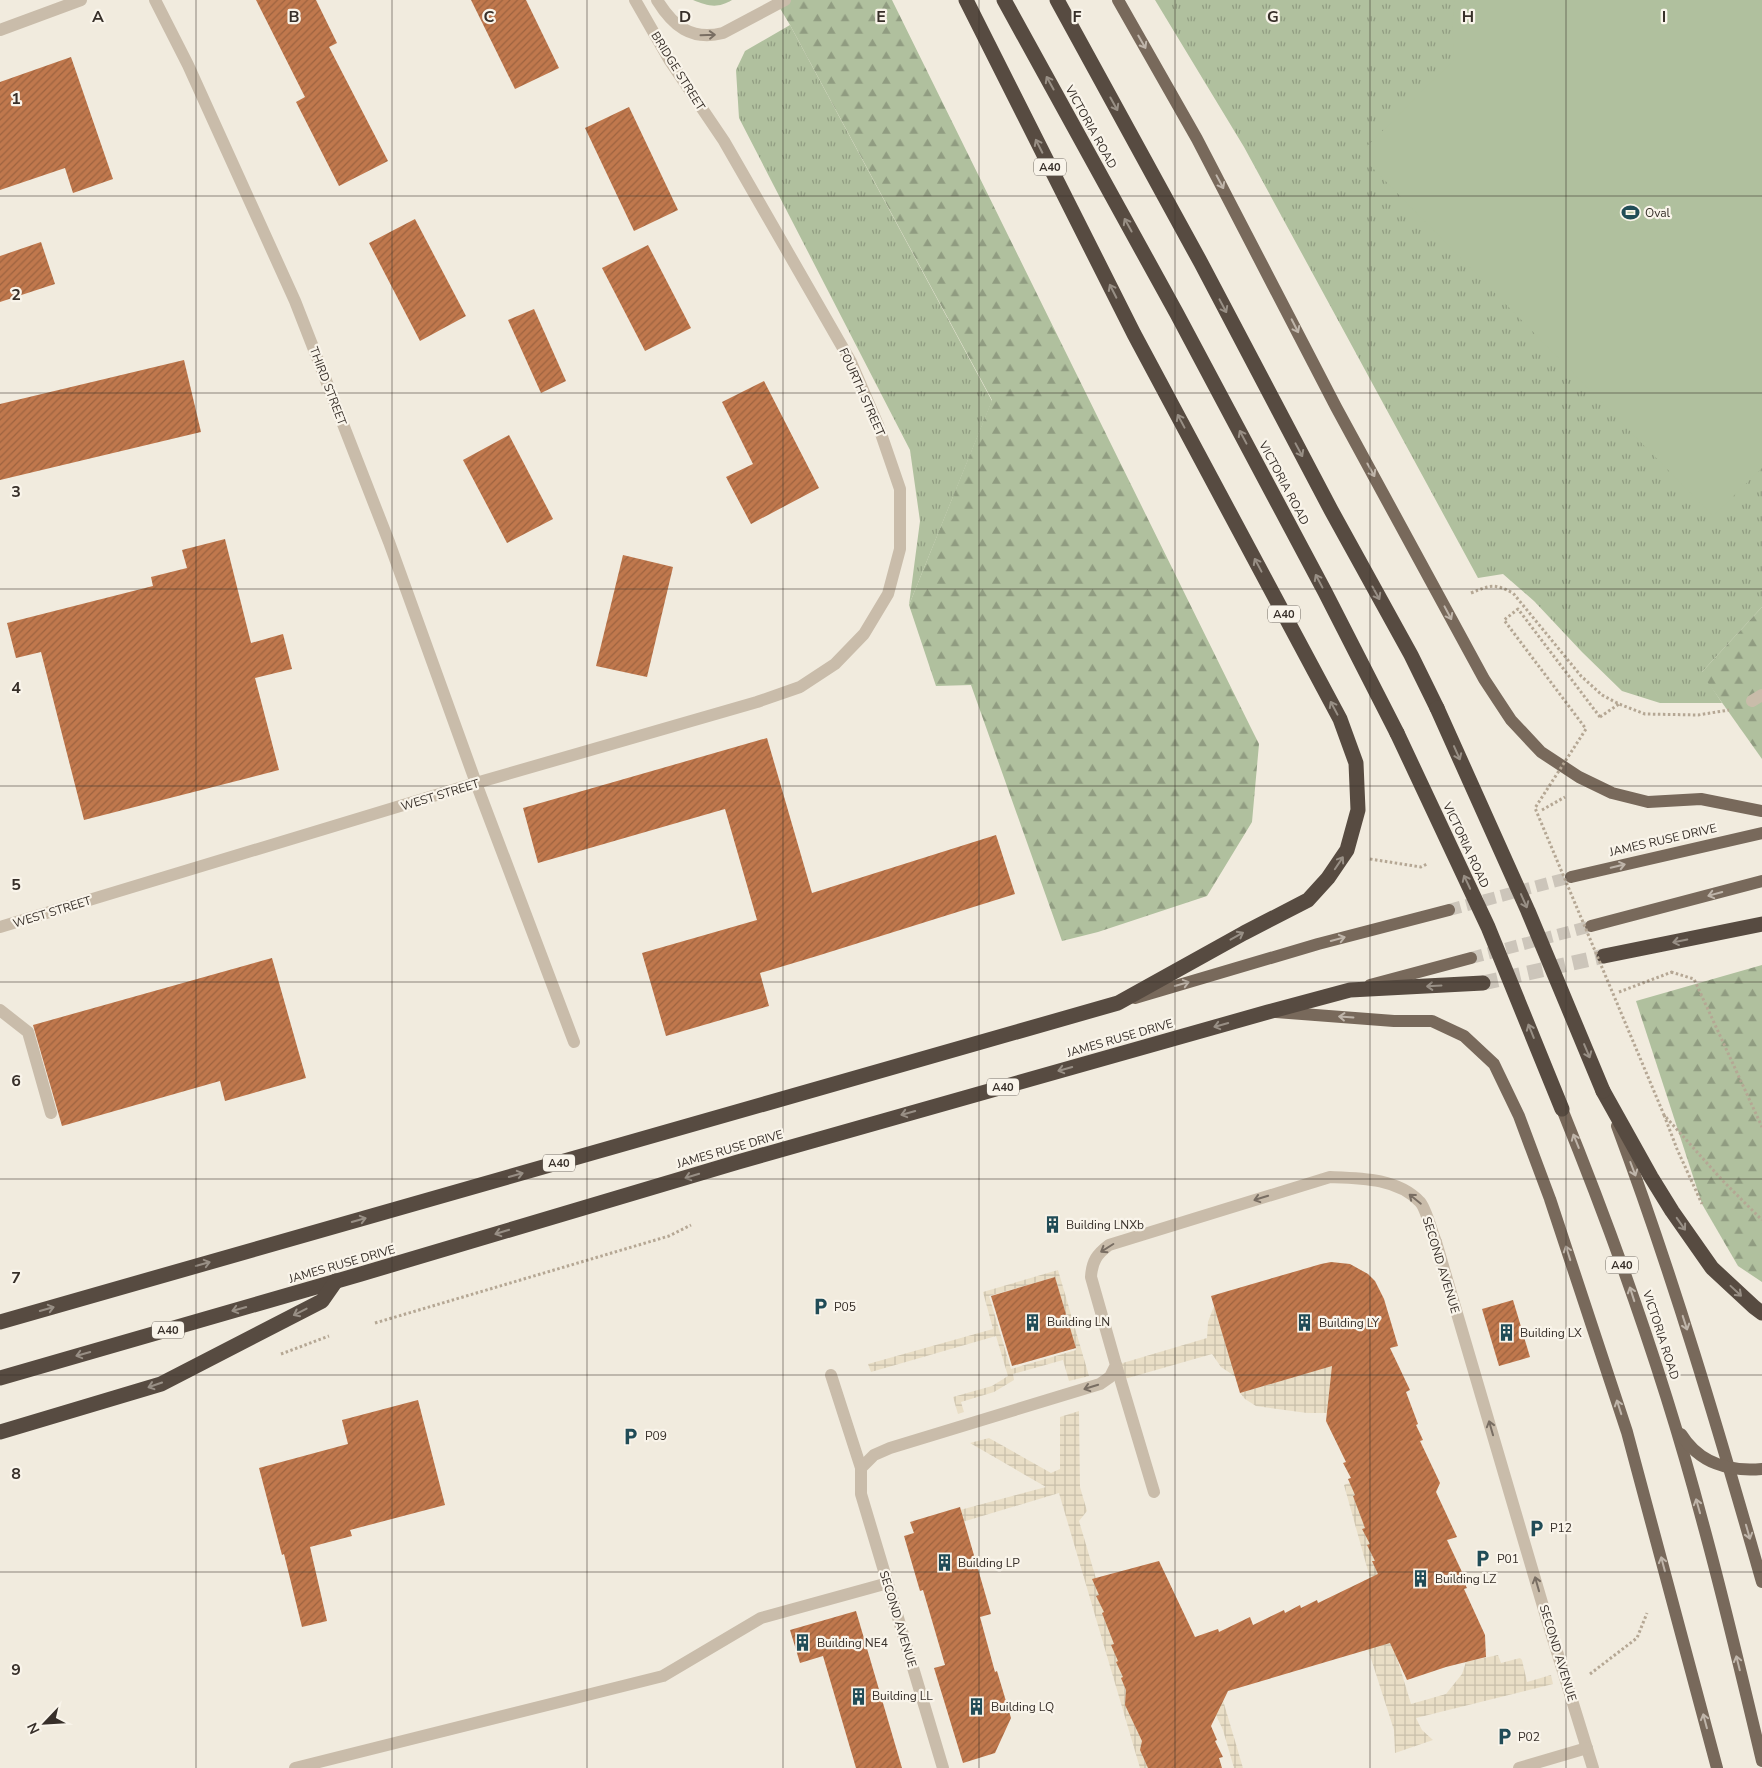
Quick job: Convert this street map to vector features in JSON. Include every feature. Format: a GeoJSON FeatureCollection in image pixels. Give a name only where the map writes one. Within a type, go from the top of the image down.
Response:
{"type":"FeatureCollection","features":[{"type":"Feature","properties":{"kind":"highway","name":"A40"},"geometry":{"type":"LineString","coordinates":[[0,1322],[1118,1003],[1308,900],[1328,878],[1347,850],[1358,810],[1356,763],[1340,719],[1134,334],[966,0]]}},
{"type":"Feature","properties":{"kind":"highway","name":"VICTORIA ROAD"},"geometry":{"type":"LineString","coordinates":[[1004,0],[1177,314],[1325,592],[1397,733],[1488,927],[1562,1109]]}},
{"type":"Feature","properties":{"kind":"highway"},"geometry":{"type":"LineString","coordinates":[[1057,0],[1201,263],[1330,510],[1411,655],[1437,708],[1528,911],[1604,1091],[1651,1177],[1712,1268],[1754,1308],[1762,1313]]}},
{"type":"Feature","properties":{"kind":"highway"},"geometry":{"type":"LineString","coordinates":[[1604,956],[1762,924]]}},
{"type":"Feature","properties":{"kind":"highway","name":"A40"},"geometry":{"type":"LineString","coordinates":[[1350,990],[1483,983]]}},
{"type":"Feature","properties":{"kind":"highway","name":"JAMES RUSE DRIVE"},"geometry":{"type":"LineString","coordinates":[[0,1378],[748,1159],[1350,990]]}},
{"type":"Feature","properties":{"kind":"highway"},"geometry":{"type":"LineString","coordinates":[[0,1432],[161,1384],[322,1301],[336,1281]]}},
{"type":"Feature","properties":{"kind":"main road"},"geometry":{"type":"LineString","coordinates":[[1118,0],[1197,139],[1336,407],[1484,679],[1511,720],[1541,752],[1580,777],[1612,793],[1648,802],[1701,799],[1762,811]]}},
{"type":"Feature","properties":{"kind":"main road","name":"JAMES RUSE DRIVE"},"geometry":{"type":"LineString","coordinates":[[1571,877],[1762,833]]}},
{"type":"Feature","properties":{"kind":"main road"},"geometry":{"type":"LineString","coordinates":[[1591,926],[1762,881]]}},
{"type":"Feature","properties":{"kind":"main road"},"geometry":{"type":"LineString","coordinates":[[1118,1003],[1318,944],[1449,910]]}},
{"type":"Feature","properties":{"kind":"main road","name":"JAMES RUSE DRIVE"},"geometry":{"type":"LineString","coordinates":[[1350,990],[1471,958]]}},
{"type":"Feature","properties":{"kind":"main road"},"geometry":{"type":"LineString","coordinates":[[1268,1012],[1394,1021],[1432,1021],[1464,1036],[1494,1064],[1519,1116],[1550,1199],[1627,1432],[1717,1768]]}},
{"type":"Feature","properties":{"kind":"main road"},"geometry":{"type":"LineString","coordinates":[[1604,1091],[1637,1179],[1668,1271],[1730,1469],[1762,1582]]}},
{"type":"Feature","properties":{"kind":"main road","name":"VICTORIA ROAD"},"geometry":{"type":"LineString","coordinates":[[1562,1109],[1627,1279],[1674,1424],[1702,1519],[1762,1762]]}},
{"type":"Feature","properties":{"kind":"main road"},"geometry":{"type":"LineString","coordinates":[[1674,1424],[1686,1443],[1698,1454],[1713,1463],[1730,1469],[1762,1469]]}},
{"type":"Feature","properties":{"kind":"street"},"geometry":{"type":"LineString","coordinates":[[0,30],[81,0]]}},
{"type":"Feature","properties":{"kind":"street","name":"THIRD STREET"},"geometry":{"type":"LineString","coordinates":[[154,0],[188,64],[294,301],[389,542],[476,784],[574,1042]]}},
{"type":"Feature","properties":{"kind":"street","name":"BRIDGE STREET"},"geometry":{"type":"LineString","coordinates":[[635,0],[670,61],[724,141]]}},
{"type":"Feature","properties":{"kind":"street","name":"BRIDGE STREET"},"geometry":{"type":"LineString","coordinates":[[657,0],[676,24],[690,33],[700,36],[723,34],[782,2]]}},
{"type":"Feature","properties":{"kind":"street","name":"FOURTH STREET"},"geometry":{"type":"LineString","coordinates":[[724,141],[851,362],[878,425],[900,489],[900,549],[888,594],[864,634]]}},
{"type":"Feature","properties":{"kind":"street","name":"WEST STREET"},"geometry":{"type":"LineString","coordinates":[[0,927],[757,702],[800,687],[835,664],[864,634]]}},
{"type":"Feature","properties":{"kind":"street"},"geometry":{"type":"LineString","coordinates":[[0,1010],[28,1032],[51,1113]]}},
{"type":"Feature","properties":{"kind":"street","name":"SECOND AVENUE"},"geometry":{"type":"LineString","coordinates":[[1154,1492],[1091,1277],[1092,1266],[1098,1254],[1109,1244],[1330,1177],[1363,1178],[1398,1186],[1421,1203],[1436,1242],[1542,1604],[1593,1768]]}},
{"type":"Feature","properties":{"kind":"street"},"geometry":{"type":"LineString","coordinates":[[861,1468],[874,1455],[890,1448],[1100,1384],[1110,1377],[1116,1366]]}},
{"type":"Feature","properties":{"kind":"street","name":"SECOND AVENUE"},"geometry":{"type":"LineString","coordinates":[[831,1375],[861,1468],[861,1494],[943,1768]]}},
{"type":"Feature","properties":{"kind":"street"},"geometry":{"type":"LineString","coordinates":[[295,1768],[663,1676],[761,1618],[888,1583]]}},
{"type":"Feature","properties":{"kind":"street"},"geometry":{"type":"LineString","coordinates":[[1519,1768],[1587,1748]]}},
{"type":"Feature","properties":{"kind":"path"},"geometry":{"type":"LineString","coordinates":[[1471,593],[1490,585],[1501,587],[1513,593],[1581,676],[1602,695],[1645,714],[1698,715],[1742,706],[1757,698]]}},
{"type":"Feature","properties":{"kind":"path"},"geometry":{"type":"LineString","coordinates":[[1619,704],[1600,717],[1518,609],[1504,620],[1586,729],[1535,808],[1702,1206]]}},
{"type":"Feature","properties":{"kind":"path"},"geometry":{"type":"LineString","coordinates":[[1542,810],[1571,794]]}},
{"type":"Feature","properties":{"kind":"path"},"geometry":{"type":"LineString","coordinates":[[1362,858],[1421,867],[1427,864]]}},
{"type":"Feature","properties":{"kind":"path"},"geometry":{"type":"LineString","coordinates":[[1619,992],[1671,972],[1694,979],[1762,1127]]}},
{"type":"Feature","properties":{"kind":"path"},"geometry":{"type":"LineString","coordinates":[[1664,1115],[1723,1181],[1762,1220]]}},
{"type":"Feature","properties":{"kind":"path"},"geometry":{"type":"LineString","coordinates":[[375,1323],[670,1236],[691,1225]]}},
{"type":"Feature","properties":{"kind":"path"},"geometry":{"type":"LineString","coordinates":[[1585,1678],[1637,1638],[1647,1612]]}},
{"type":"Feature","properties":{"kind":"green space"},"geometry":{"type":"Polygon","coordinates":[[[693,0],[732,0],[722,5],[712,6],[693,0]]]}},
{"type":"Feature","properties":{"kind":"green space"},"geometry":{"type":"Polygon","coordinates":[[[775,0],[892,0],[1259,744],[1252,822],[1207,896],[1098,932],[1062,941],[971,685],[936,686],[909,605],[992,400],[775,0]]]}},
{"type":"Feature","properties":{"kind":"green space"},"geometry":{"type":"Polygon","coordinates":[[[1155,0],[1762,0],[1762,607],[1702,672],[1722,703],[1660,703],[1622,691],[1534,601],[1503,574],[1478,578],[1244,147],[1155,0]]]}},
{"type":"Feature","properties":{"kind":"green space","name":"Oval"},"geometry":{"type":"Polygon","coordinates":[[[1455,0],[1762,0],[1762,468],[1713,516],[1359,154],[1454,60],[1452,28],[1455,0]]]}},
{"type":"Feature","properties":{"kind":"green space"},"geometry":{"type":"Polygon","coordinates":[[[790,25],[992,401],[909,605],[920,521],[910,450],[739,118],[736,70],[745,51],[790,25]]]}},
{"type":"Feature","properties":{"kind":"green space"},"geometry":{"type":"Polygon","coordinates":[[[1762,607],[1762,759],[1701,673],[1762,607]]]}},
{"type":"Feature","properties":{"kind":"green space"},"geometry":{"type":"Polygon","coordinates":[[[1762,965],[1762,1282],[1738,1266],[1702,1204],[1636,1001],[1762,965]]]}},
{"type":"Feature","properties":{"kind":"shaded area"},"geometry":{"type":"Polygon","coordinates":[[[1058,1270],[1089,1376],[1069,1381],[1063,1360],[1013,1374],[1014,1380],[994,1392],[961,1402],[964,1412],[958,1414],[953,1397],[992,1386],[1008,1376],[996,1336],[871,1372],[868,1364],[993,1329],[983,1292],[1058,1270]],[[1055,1277],[989,1296],[1011,1369],[1076,1350],[1055,1277]]]}},
{"type":"Feature","properties":{"kind":"shaded area"},"geometry":{"type":"Polygon","coordinates":[[[1214,1306],[1236,1377],[1221,1367],[1212,1354],[1121,1380],[1116,1365],[1207,1338],[1208,1322],[1214,1306]]]}},
{"type":"Feature","properties":{"kind":"shaded area"},"geometry":{"type":"Polygon","coordinates":[[[1333,1365],[1327,1413],[1307,1413],[1256,1406],[1245,1399],[1240,1393],[1333,1365]]]}},
{"type":"Feature","properties":{"kind":"shaded area"},"geometry":{"type":"Polygon","coordinates":[[[1079,1411],[1080,1487],[1087,1511],[1079,1521],[1152,1768],[1140,1768],[1059,1493],[959,1523],[945,1514],[1046,1487],[970,1443],[989,1438],[1051,1473],[1060,1469],[1060,1417],[1079,1411]]]}},
{"type":"Feature","properties":{"kind":"shaded area"},"geometry":{"type":"Polygon","coordinates":[[[1352,1482],[1356,1495],[1353,1496],[1361,1511],[1358,1512],[1361,1512],[1365,1527],[1363,1529],[1366,1529],[1375,1561],[1373,1561],[1376,1562],[1383,1588],[1367,1593],[1363,1581],[1370,1578],[1344,1485],[1352,1482]]]}},
{"type":"Feature","properties":{"kind":"shaded area"},"geometry":{"type":"Polygon","coordinates":[[[1390,1635],[1411,1704],[1446,1694],[1462,1674],[1466,1662],[1498,1655],[1501,1663],[1520,1658],[1527,1682],[1551,1675],[1553,1684],[1416,1718],[1422,1730],[1433,1740],[1395,1753],[1394,1730],[1366,1643],[1390,1635]]]}},
{"type":"Feature","properties":{"kind":"shaded area"},"geometry":{"type":"Polygon","coordinates":[[[1222,1697],[1243,1768],[1234,1768],[1223,1730],[1216,1715],[1222,1697]]]}},
{"type":"Feature","properties":{"kind":"building"},"geometry":{"type":"Polygon","coordinates":[[[256,0],[316,0],[337,43],[329,47],[388,161],[339,186],[296,102],[305,97],[256,0]]]}},
{"type":"Feature","properties":{"kind":"building"},"geometry":{"type":"Polygon","coordinates":[[[471,0],[526,0],[559,68],[515,89],[471,0]]]}},
{"type":"Feature","properties":{"kind":"building"},"geometry":{"type":"Polygon","coordinates":[[[71,57],[113,179],[73,193],[65,168],[0,190],[0,82],[71,57]]]}},
{"type":"Feature","properties":{"kind":"building"},"geometry":{"type":"Polygon","coordinates":[[[629,107],[678,210],[634,231],[585,128],[629,107]]]}},
{"type":"Feature","properties":{"kind":"building"},"geometry":{"type":"Polygon","coordinates":[[[415,219],[466,316],[420,341],[369,243],[415,219]]]}},
{"type":"Feature","properties":{"kind":"building"},"geometry":{"type":"Polygon","coordinates":[[[41,242],[55,284],[0,302],[0,256],[41,242]]]}},
{"type":"Feature","properties":{"kind":"building"},"geometry":{"type":"Polygon","coordinates":[[[648,245],[691,328],[645,351],[602,268],[648,245]]]}},
{"type":"Feature","properties":{"kind":"building"},"geometry":{"type":"Polygon","coordinates":[[[534,309],[566,381],[541,393],[508,320],[534,309]]]}},
{"type":"Feature","properties":{"kind":"building"},"geometry":{"type":"Polygon","coordinates":[[[184,360],[201,432],[0,480],[0,404],[184,360]]]}},
{"type":"Feature","properties":{"kind":"building"},"geometry":{"type":"Polygon","coordinates":[[[764,381],[819,488],[751,524],[726,477],[753,464],[722,402],[764,381]]]}},
{"type":"Feature","properties":{"kind":"building"},"geometry":{"type":"Polygon","coordinates":[[[509,435],[553,519],[507,543],[463,460],[509,435]]]}},
{"type":"Feature","properties":{"kind":"building"},"geometry":{"type":"Polygon","coordinates":[[[225,539],[251,643],[283,634],[292,669],[255,678],[279,770],[84,820],[41,652],[16,658],[7,623],[153,586],[151,577],[187,568],[182,550],[225,539]]]}},
{"type":"Feature","properties":{"kind":"building"},"geometry":{"type":"Polygon","coordinates":[[[623,555],[673,567],[647,677],[596,666],[623,555]]]}},
{"type":"Feature","properties":{"kind":"building"},"geometry":{"type":"Polygon","coordinates":[[[767,738],[812,893],[996,835],[1015,894],[760,973],[769,1006],[666,1036],[642,953],[757,920],[725,809],[538,863],[523,808],[767,738]]]}},
{"type":"Feature","properties":{"kind":"building"},"geometry":{"type":"Polygon","coordinates":[[[272,958],[306,1078],[225,1101],[220,1081],[62,1126],[33,1025],[272,958]]]}},
{"type":"Feature","properties":{"kind":"building","name":"Building LZ"},"geometry":{"type":"Polygon","coordinates":[[[1331,1262],[1350,1264],[1368,1274],[1375,1281],[1384,1299],[1398,1346],[1390,1348],[1410,1390],[1406,1392],[1418,1424],[1416,1425],[1423,1440],[1420,1441],[1440,1483],[1436,1492],[1457,1537],[1447,1540],[1462,1572],[1459,1573],[1467,1588],[1464,1589],[1485,1635],[1486,1657],[1446,1667],[1407,1680],[1390,1643],[1228,1691],[1211,1726],[1217,1740],[1215,1741],[1223,1757],[1219,1758],[1222,1768],[1148,1768],[1140,1750],[1142,1741],[1125,1705],[1126,1690],[1121,1678],[1123,1677],[1116,1662],[1118,1661],[1111,1645],[1114,1644],[1102,1613],[1104,1612],[1096,1596],[1099,1595],[1092,1579],[1159,1561],[1195,1637],[1218,1629],[1219,1632],[1250,1617],[1253,1625],[1284,1610],[1285,1613],[1300,1605],[1301,1608],[1317,1600],[1318,1603],[1378,1574],[1372,1561],[1375,1561],[1367,1545],[1370,1544],[1362,1529],[1365,1528],[1348,1479],[1351,1478],[1343,1463],[1346,1462],[1326,1421],[1332,1366],[1240,1393],[1211,1296],[1331,1262]]]}},
{"type":"Feature","properties":{"kind":"building","name":"Building LN"},"geometry":{"type":"Polygon","coordinates":[[[1055,1277],[1076,1348],[1012,1366],[991,1296],[1055,1277]]]}},
{"type":"Feature","properties":{"kind":"building","name":"Building LX"},"geometry":{"type":"Polygon","coordinates":[[[1513,1300],[1530,1357],[1499,1366],[1482,1309],[1513,1300]]]}},
{"type":"Feature","properties":{"kind":"building"},"geometry":{"type":"Polygon","coordinates":[[[418,1400],[445,1505],[350,1530],[352,1536],[310,1547],[327,1621],[302,1627],[284,1554],[282,1555],[259,1468],[348,1444],[342,1420],[418,1400]]]}},
{"type":"Feature","properties":{"kind":"building"},"geometry":{"type":"Polygon","coordinates":[[[960,1507],[991,1614],[980,1617],[995,1672],[997,1671],[1011,1718],[995,1753],[963,1763],[934,1668],[945,1665],[923,1590],[920,1591],[904,1536],[914,1533],[910,1522],[960,1507]]]}},
{"type":"Feature","properties":{"kind":"building","name":"Building LL"},"geometry":{"type":"Polygon","coordinates":[[[856,1611],[902,1768],[856,1768],[823,1656],[800,1663],[790,1630],[856,1611]]]}},
{"type":"Feature","properties":{"kind":"tunnel"},"geometry":{"type":"LineString","coordinates":[[1449,910],[1571,877]]}},
{"type":"Feature","properties":{"kind":"tunnel"},"geometry":{"type":"LineString","coordinates":[[1471,958],[1591,926]]}},
{"type":"Feature","properties":{"kind":"tunnel"},"geometry":{"type":"LineString","coordinates":[[1483,983],[1604,956]]}},
{"type":"Feature","properties":{"kind":"place","name":"Oval"},"geometry":{"type":"Point","coordinates":[1631,213]}},
{"type":"Feature","properties":{"kind":"place","name":"Building LNXb"},"geometry":{"type":"Point","coordinates":[1052,1225]}},
{"type":"Feature","properties":{"kind":"place","name":"P05"},"geometry":{"type":"Point","coordinates":[820,1307]}},
{"type":"Feature","properties":{"kind":"place","name":"Building LN"},"geometry":{"type":"Point","coordinates":[1033,1322]}},
{"type":"Feature","properties":{"kind":"place","name":"Building LY"},"geometry":{"type":"Point","coordinates":[1305,1323]}},
{"type":"Feature","properties":{"kind":"place","name":"Building LX"},"geometry":{"type":"Point","coordinates":[1506,1333]}},
{"type":"Feature","properties":{"kind":"place","name":"P09"},"geometry":{"type":"Point","coordinates":[631,1436]}},
{"type":"Feature","properties":{"kind":"place","name":"P12"},"geometry":{"type":"Point","coordinates":[1536,1528]}},
{"type":"Feature","properties":{"kind":"place","name":"P01"},"geometry":{"type":"Point","coordinates":[1483,1559]}},
{"type":"Feature","properties":{"kind":"place","name":"Building LP"},"geometry":{"type":"Point","coordinates":[944,1563]}},
{"type":"Feature","properties":{"kind":"place","name":"Building LZ"},"geometry":{"type":"Point","coordinates":[1421,1579]}},
{"type":"Feature","properties":{"kind":"place","name":"Building NE4"},"geometry":{"type":"Point","coordinates":[803,1643]}},
{"type":"Feature","properties":{"kind":"place","name":"Building LL"},"geometry":{"type":"Point","coordinates":[858,1696]}},
{"type":"Feature","properties":{"kind":"place","name":"Building LQ"},"geometry":{"type":"Point","coordinates":[977,1707]}},
{"type":"Feature","properties":{"kind":"place","name":"P02"},"geometry":{"type":"Point","coordinates":[1504,1737]}}]}
